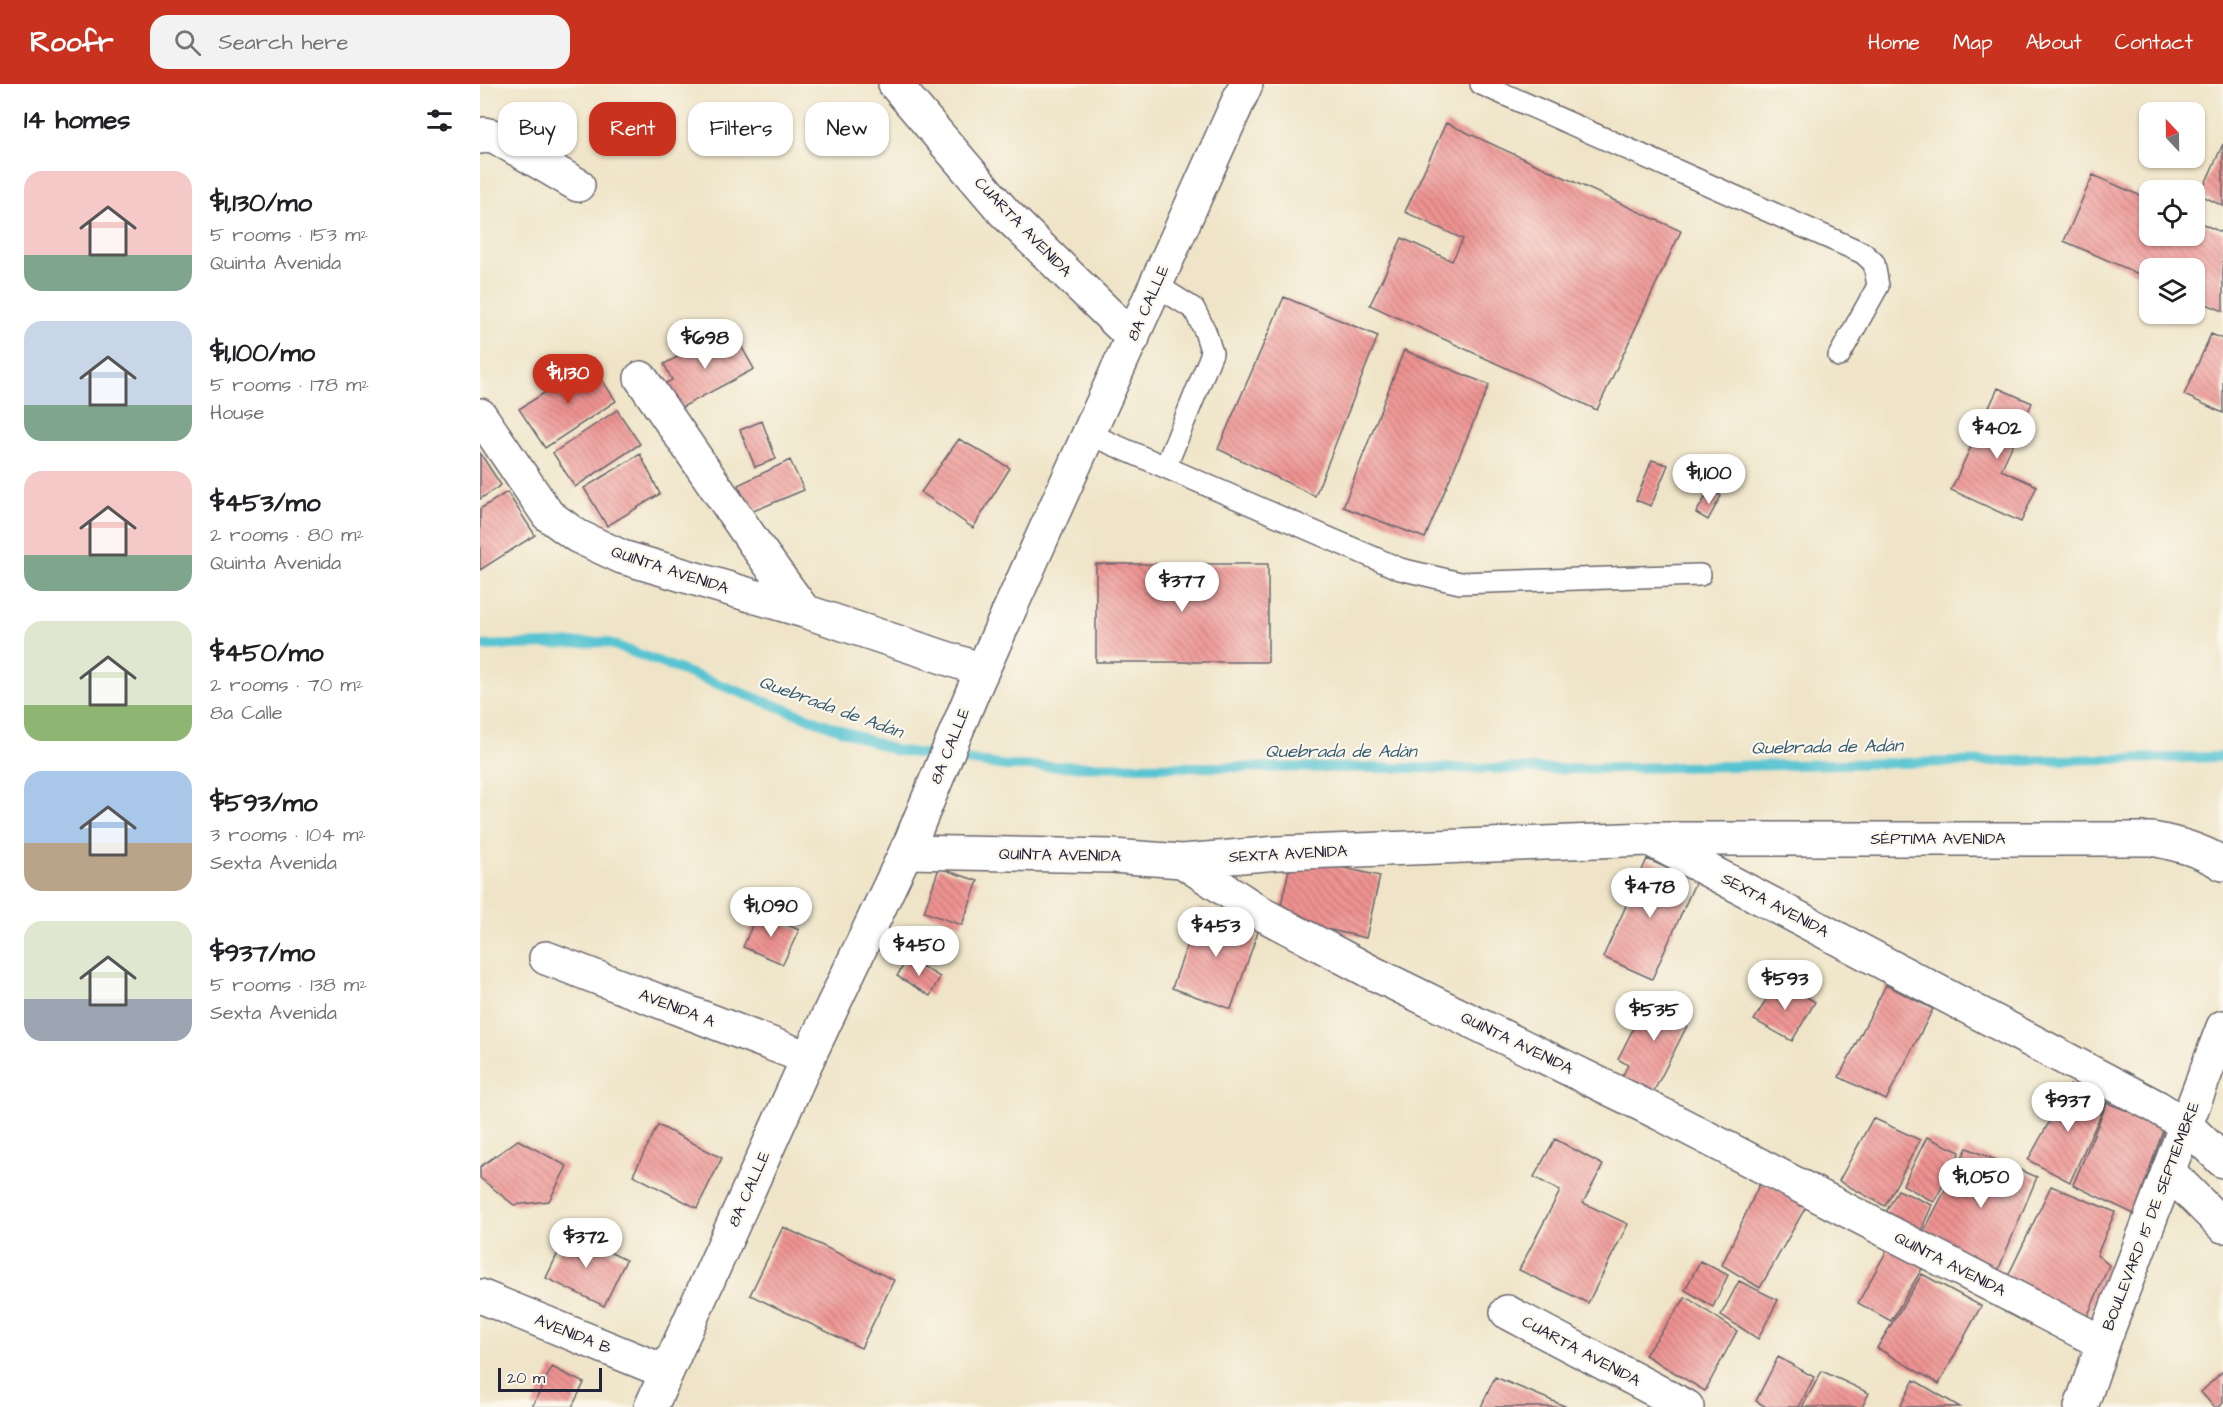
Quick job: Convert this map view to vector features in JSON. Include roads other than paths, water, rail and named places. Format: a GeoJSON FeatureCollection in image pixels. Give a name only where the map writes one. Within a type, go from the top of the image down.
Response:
{"type":"FeatureCollection","features":[{"type":"Feature","properties":{"kind":"street","name":"CUARTA AVENIDA"},"geometry":{"type":"LineString","coordinates":[[895,84],[1004,212],[1133,338]]}},
{"type":"Feature","properties":{"kind":"street","name":"8A CALLE"},"geometry":{"type":"LineString","coordinates":[[651,1407],[808,1058],[909,846],[978,681],[1246,84]]}},
{"type":"Feature","properties":{"kind":"street"},"geometry":{"type":"LineString","coordinates":[[481,132],[496,137],[578,185]]}},
{"type":"Feature","properties":{"kind":"street"},"geometry":{"type":"LineString","coordinates":[[641,378],[804,611]]}},
{"type":"Feature","properties":{"kind":"street","name":"QUINTA AVENIDA"},"geometry":{"type":"LineString","coordinates":[[480,414],[548,515],[577,536],[622,557],[804,611],[978,681]]}},
{"type":"Feature","properties":{"kind":"street","name":"SEXTA AVENIDA"},"geometry":{"type":"LineString","coordinates":[[1182,861],[1278,853],[1648,839],[2157,1107],[2186,1125],[2223,1161]]}},
{"type":"Feature","properties":{"kind":"street","name":"SÉPTIMA AVENIDA"},"geometry":{"type":"LineString","coordinates":[[1648,839],[2152,839],[2182,845],[2211,856],[2223,864]]}},
{"type":"Feature","properties":{"kind":"street","name":"QUINTA AVENIDA"},"geometry":{"type":"LineString","coordinates":[[909,846],[1182,861],[1264,915],[1361,967],[1661,1114],[2103,1343]]}},
{"type":"Feature","properties":{"kind":"street","name":"AVENIDA A"},"geometry":{"type":"LineString","coordinates":[[546,958],[808,1058]]}},
{"type":"Feature","properties":{"kind":"street","name":"BOULEVARD 15 DE SEPTIEMBRE"},"geometry":{"type":"LineString","coordinates":[[2081,1407],[2223,1027]]}},
{"type":"Feature","properties":{"kind":"street"},"geometry":{"type":"LineString","coordinates":[[2168,1171],[2223,1226]]}},
{"type":"Feature","properties":{"kind":"street","name":"AVENIDA B"},"geometry":{"type":"LineString","coordinates":[[480,1296],[666,1372]]}},
{"type":"Feature","properties":{"kind":"street","name":"CUARTA AVENIDA"},"geometry":{"type":"LineString","coordinates":[[1507,1312],[1687,1407]]}},
{"type":"Feature","properties":{"kind":"lane"},"geometry":{"type":"LineString","coordinates":[[1481,84],[1863,253],[1874,263],[1878,286],[1839,356]]}},
{"type":"Feature","properties":{"kind":"lane"},"geometry":{"type":"LineString","coordinates":[[1156,285],[1194,309],[1212,354],[1166,466]]}},
{"type":"Feature","properties":{"kind":"lane"},"geometry":{"type":"LineString","coordinates":[[1089,434],[1400,569],[1460,583],[1700,575]]}},
{"type":"Feature","properties":{"kind":"waterway","name":"Quebrada de Adán"},"geometry":{"type":"LineString","coordinates":[[480,646],[606,642],[894,750],[1007,766],[1570,769],[2223,757]]}}]}
